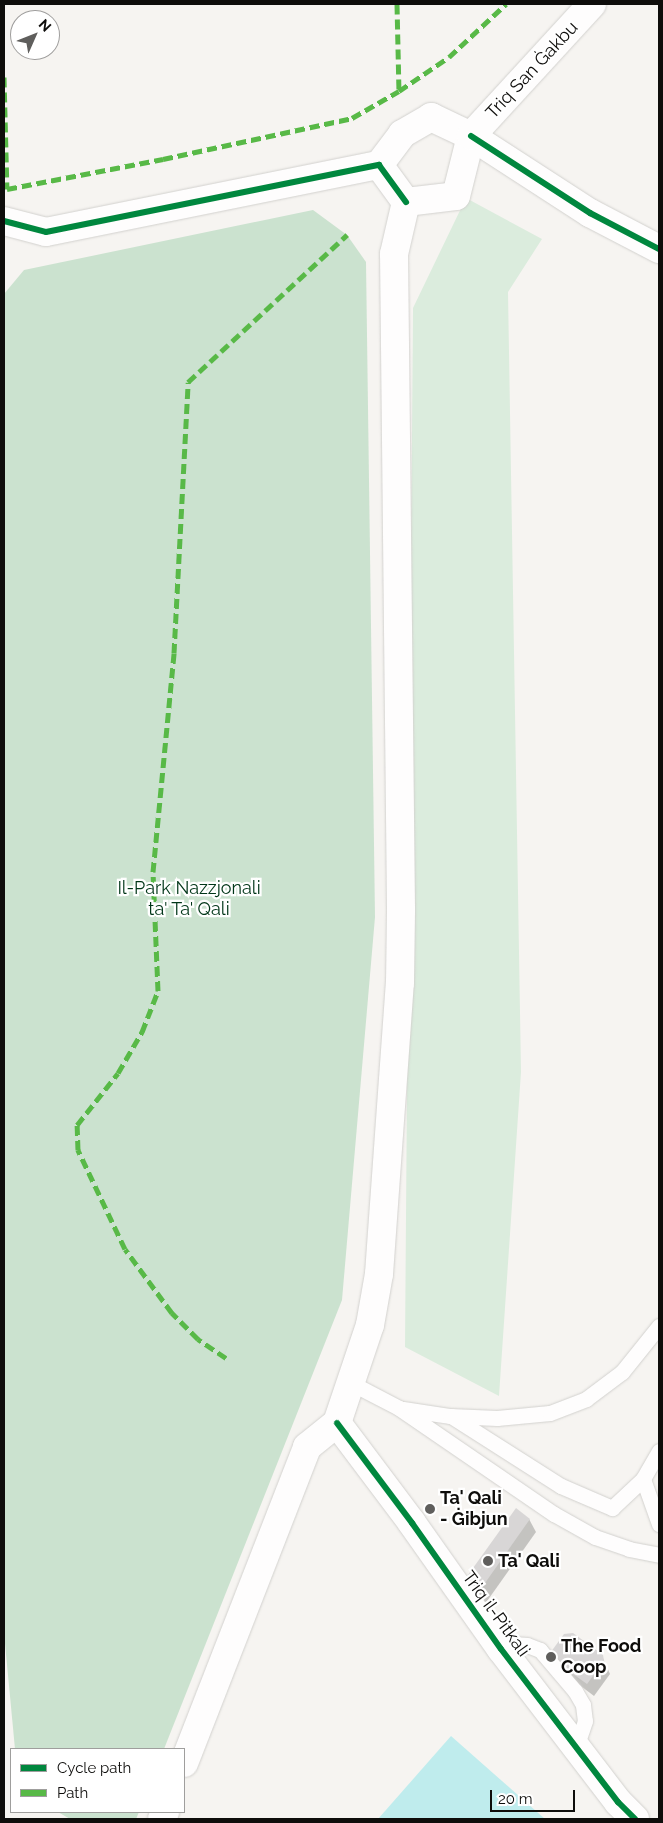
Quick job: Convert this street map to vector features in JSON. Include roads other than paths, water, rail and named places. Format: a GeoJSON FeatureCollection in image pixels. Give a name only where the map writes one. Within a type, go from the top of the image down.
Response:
{"type":"FeatureCollection","features":[{"type":"Feature","properties":{"kind":"main road","name":"Triq San Ġakbu"},"geometry":{"type":"LineString","coordinates":[[471,136],[592,4]]}},
{"type":"Feature","properties":{"kind":"main road"},"geometry":{"type":"LineString","coordinates":[[4,221],[46,232],[379,165],[402,134],[431,117],[471,136],[590,213],[659,249]]}},
{"type":"Feature","properties":{"kind":"main road"},"geometry":{"type":"LineString","coordinates":[[406,202],[456,196],[471,136]]}},
{"type":"Feature","properties":{"kind":"main road"},"geometry":{"type":"LineString","coordinates":[[185,1760],[307,1447],[337,1423],[370,1326],[378,1274],[400,983],[394,254],[406,202],[379,165]]}},
{"type":"Feature","properties":{"kind":"main road","name":"Triq il-Pitkali"},"geometry":{"type":"LineString","coordinates":[[337,1423],[412,1523],[501,1649],[576,1747],[635,1819]]}},
{"type":"Feature","properties":{"kind":"lane"},"geometry":{"type":"LineString","coordinates":[[399,1408],[450,1416],[497,1418],[550,1413],[586,1399],[622,1372],[659,1326]]}},
{"type":"Feature","properties":{"kind":"lane"},"geometry":{"type":"LineString","coordinates":[[351,1383],[399,1408],[554,1514],[595,1537],[629,1549],[659,1555]]}},
{"type":"Feature","properties":{"kind":"lane"},"geometry":{"type":"LineString","coordinates":[[450,1416],[561,1486],[612,1508],[643,1479],[659,1451]]}},
{"type":"Feature","properties":{"kind":"lane"},"geometry":{"type":"LineString","coordinates":[[643,1479],[659,1524]]}},
{"type":"Feature","properties":{"kind":"water"},"geometry":{"type":"Polygon","coordinates":[[[451,1736],[545,1819],[378,1819],[451,1736]]]}},
{"type":"Feature","properties":{"kind":"place","name":"Ta' Qali - Ġibjun"},"geometry":{"type":"Point","coordinates":[430,1509]}},
{"type":"Feature","properties":{"kind":"place","name":"Ta' Qali"},"geometry":{"type":"Point","coordinates":[488,1561]}},
{"type":"Feature","properties":{"kind":"place","name":"The Food Coop"},"geometry":{"type":"Point","coordinates":[551,1657]}},
{"type":"Feature","properties":{"kind":"park label","name":"Il-Park Nazzjonali ta' Ta' Qali"},"geometry":{"type":"Point","coordinates":[189,900]}}]}
